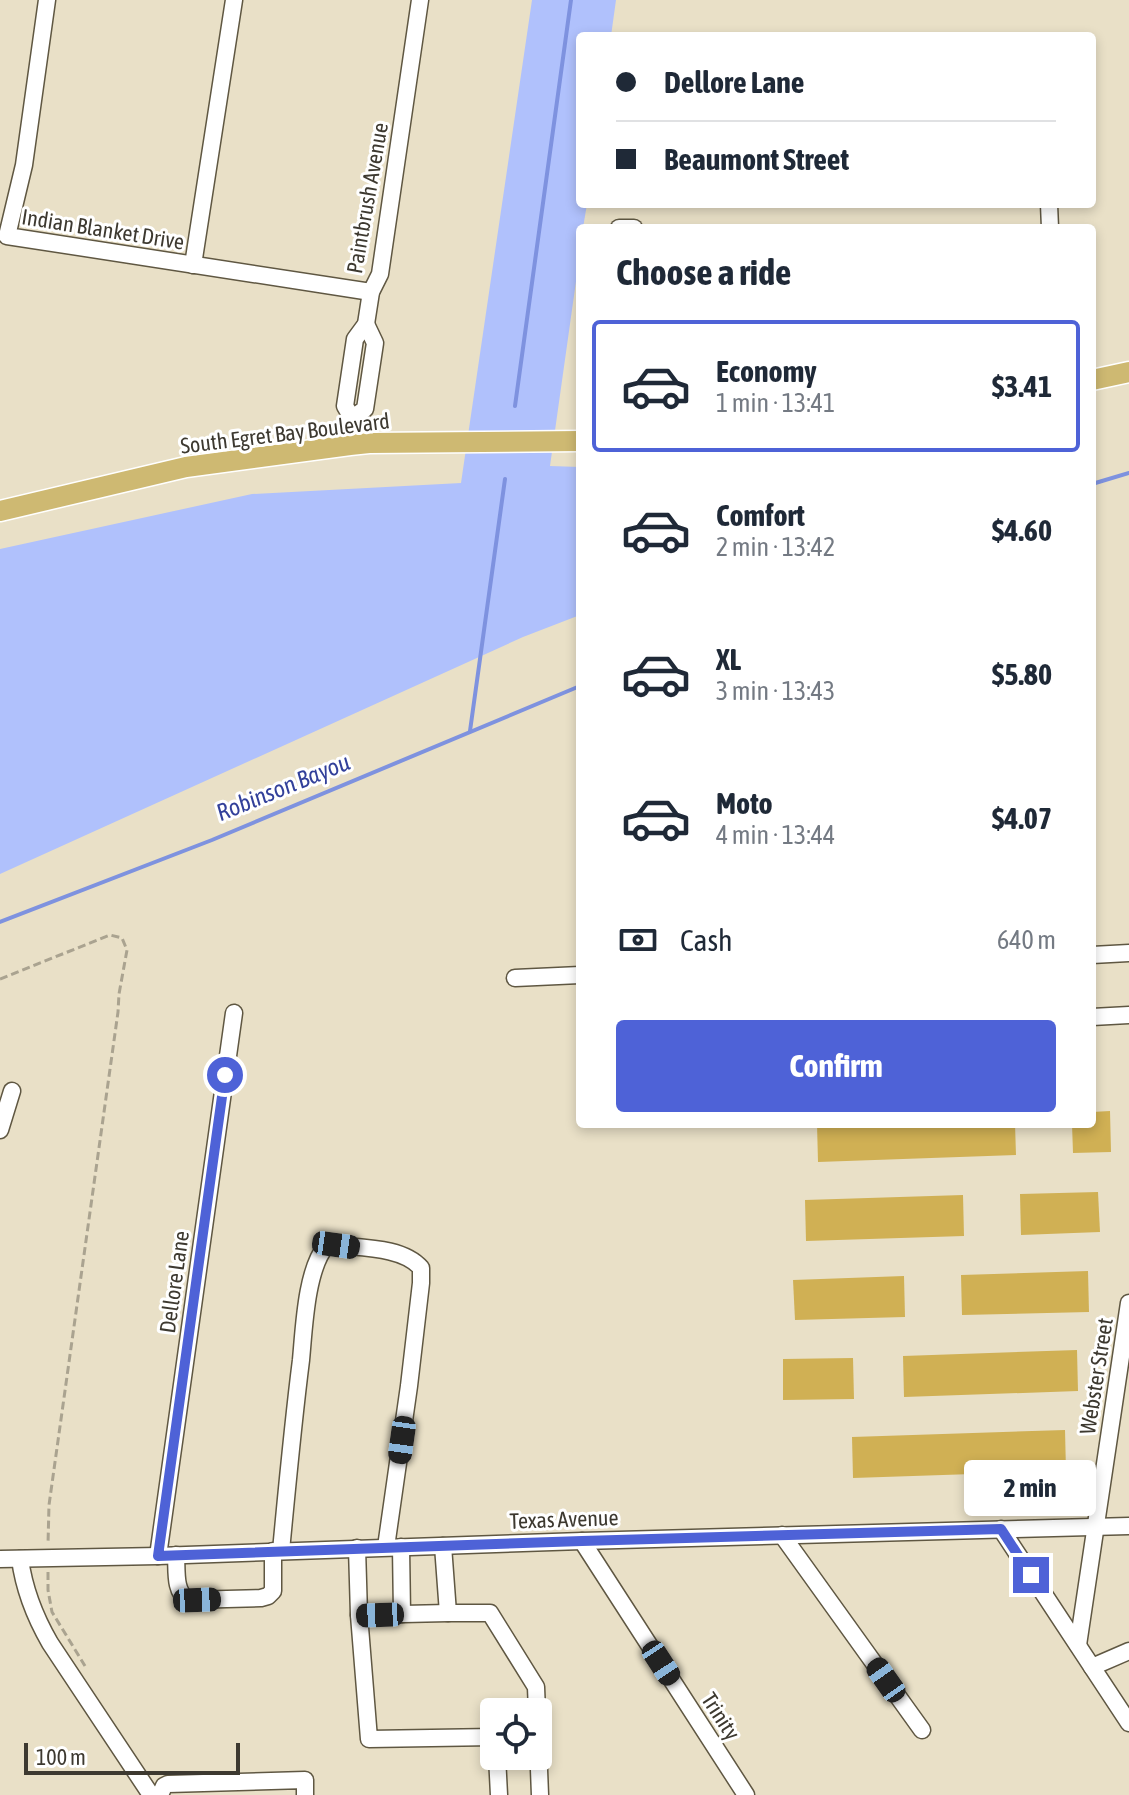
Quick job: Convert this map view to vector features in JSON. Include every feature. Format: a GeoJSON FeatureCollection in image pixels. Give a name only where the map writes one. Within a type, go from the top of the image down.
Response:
{"type":"FeatureCollection","features":[{"type":"Feature","properties":{"kind":"main road"},"geometry":{"type":"LineString","coordinates":[[1096,379],[1129,372]]}},
{"type":"Feature","properties":{"kind":"main road","name":"South Egret Bay Boulevard"},"geometry":{"type":"LineString","coordinates":[[0,511],[186,467],[350,445],[576,441]]}},
{"type":"Feature","properties":{"kind":"street","name":"Indian Blanket Drive"},"geometry":{"type":"LineString","coordinates":[[47,0],[24,165],[7,236],[371,292]]}},
{"type":"Feature","properties":{"kind":"street","name":"Indian Blanket Drive"},"geometry":{"type":"LineString","coordinates":[[193,265],[234,0]]}},
{"type":"Feature","properties":{"kind":"street","name":"Paintbrush Avenue"},"geometry":{"type":"LineString","coordinates":[[350,445],[352,418],[345,406],[355,339],[366,324],[371,292],[380,274],[420,0]]}},
{"type":"Feature","properties":{"kind":"street"},"geometry":{"type":"LineString","coordinates":[[1096,955],[1129,953]]}},
{"type":"Feature","properties":{"kind":"street"},"geometry":{"type":"LineString","coordinates":[[515,978],[576,975]]}},
{"type":"Feature","properties":{"kind":"street","name":"Dellore Lane"},"geometry":{"type":"LineString","coordinates":[[158,1556],[234,1013]]}},
{"type":"Feature","properties":{"kind":"street"},"geometry":{"type":"LineString","coordinates":[[1096,1017],[1129,1015]]}},
{"type":"Feature","properties":{"kind":"street"},"geometry":{"type":"LineString","coordinates":[[0,1126],[12,1091]]}},
{"type":"Feature","properties":{"kind":"street"},"geometry":{"type":"LineString","coordinates":[[176,1555],[179,1589],[188,1600],[261,1598],[273,1591],[308,1298],[319,1255],[326,1246],[336,1245],[403,1254],[415,1260],[421,1268],[421,1283],[393,1547],[402,1614]]}},
{"type":"Feature","properties":{"kind":"street","name":"Webster Street"},"geometry":{"type":"LineString","coordinates":[[1078,1645],[1129,1303]]}},
{"type":"Feature","properties":{"kind":"street","name":"Texas Avenue"},"geometry":{"type":"LineString","coordinates":[[0,1559],[1129,1526]]}},
{"type":"Feature","properties":{"kind":"street"},"geometry":{"type":"LineString","coordinates":[[1001,1529],[1129,1723]]}},
{"type":"Feature","properties":{"kind":"street"},"geometry":{"type":"LineString","coordinates":[[782,1535],[922,1730]]}},
{"type":"Feature","properties":{"kind":"street","name":"Trinity"},"geometry":{"type":"LineString","coordinates":[[582,1541],[746,1795]]}},
{"type":"Feature","properties":{"kind":"street"},"geometry":{"type":"LineString","coordinates":[[443,1546],[448,1613]]}},
{"type":"Feature","properties":{"kind":"street"},"geometry":{"type":"LineString","coordinates":[[357,1548],[369,1739],[480,1737]]}},
{"type":"Feature","properties":{"kind":"street"},"geometry":{"type":"LineString","coordinates":[[20,1559],[21,1572],[43,1631],[151,1795]]}},
{"type":"Feature","properties":{"kind":"street"},"geometry":{"type":"LineString","coordinates":[[359,1615],[490,1613],[536,1687],[536,1698]]}},
{"type":"Feature","properties":{"kind":"street"},"geometry":{"type":"LineString","coordinates":[[1092,1667],[1129,1651]]}},
{"type":"Feature","properties":{"kind":"street"},"geometry":{"type":"LineString","coordinates":[[498,1770],[499,1795]]}},
{"type":"Feature","properties":{"kind":"street"},"geometry":{"type":"LineString","coordinates":[[539,1770],[540,1795]]}},
{"type":"Feature","properties":{"kind":"street"},"geometry":{"type":"LineString","coordinates":[[160,1795],[168,1784],[305,1780],[305,1795]]}},
{"type":"Feature","properties":{"kind":"path"},"geometry":{"type":"LineString","coordinates":[[0,979],[110,935],[122,938],[127,950],[47,1531],[48,1590],[52,1612],[90,1674]]}},
{"type":"Feature","properties":{"kind":"shaded area"},"geometry":{"type":"Polygon","coordinates":[[[532,0],[616,0],[612,32],[576,32],[576,208],[586,208],[584,224],[576,224],[576,281],[550,466],[576,467],[576,617],[523,637],[0,874],[0,549],[252,494],[461,483],[532,0]]]}},
{"type":"Feature","properties":{"kind":"building"},"geometry":{"type":"Polygon","coordinates":[[[1110,1111],[1111,1152],[1073,1153],[1072,1128],[1096,1128],[1096,1112],[1110,1111]]]}},
{"type":"Feature","properties":{"kind":"building"},"geometry":{"type":"Polygon","coordinates":[[[817,1128],[1015,1128],[1016,1155],[818,1162],[817,1128]]]}},
{"type":"Feature","properties":{"kind":"building"},"geometry":{"type":"Polygon","coordinates":[[[1098,1192],[1100,1232],[1021,1235],[1020,1194],[1098,1192]]]}},
{"type":"Feature","properties":{"kind":"building"},"geometry":{"type":"Polygon","coordinates":[[[963,1195],[964,1236],[806,1241],[805,1200],[963,1195]]]}},
{"type":"Feature","properties":{"kind":"building"},"geometry":{"type":"Polygon","coordinates":[[[1088,1271],[1089,1312],[962,1315],[961,1275],[1088,1271]]]}},
{"type":"Feature","properties":{"kind":"building"},"geometry":{"type":"Polygon","coordinates":[[[904,1276],[905,1317],[795,1320],[793,1280],[904,1276]]]}},
{"type":"Feature","properties":{"kind":"building"},"geometry":{"type":"Polygon","coordinates":[[[1077,1350],[1078,1391],[904,1397],[903,1356],[1077,1350]]]}},
{"type":"Feature","properties":{"kind":"building"},"geometry":{"type":"Polygon","coordinates":[[[853,1358],[854,1399],[783,1400],[783,1359],[853,1358]]]}},
{"type":"Feature","properties":{"kind":"building"},"geometry":{"type":"Polygon","coordinates":[[[1065,1430],[1066,1471],[853,1478],[852,1437],[1065,1430]]]}},
{"type":"Feature","properties":{"kind":"waterway"},"geometry":{"type":"LineString","coordinates":[[515,406],[571,0]]}},
{"type":"Feature","properties":{"kind":"waterway","name":"Robinson Bayou"},"geometry":{"type":"LineString","coordinates":[[1096,483],[1129,473]]}},
{"type":"Feature","properties":{"kind":"waterway"},"geometry":{"type":"LineString","coordinates":[[470,731],[505,479]]}},
{"type":"Feature","properties":{"kind":"waterway","name":"Robinson Bayou"},"geometry":{"type":"LineString","coordinates":[[0,922],[212,840],[576,688]]}},
{"type":"Feature","properties":{"kind":"route"},"geometry":{"type":"LineString","coordinates":[[225,1075],[158,1556],[1001,1529],[1031,1575]]}}]}
